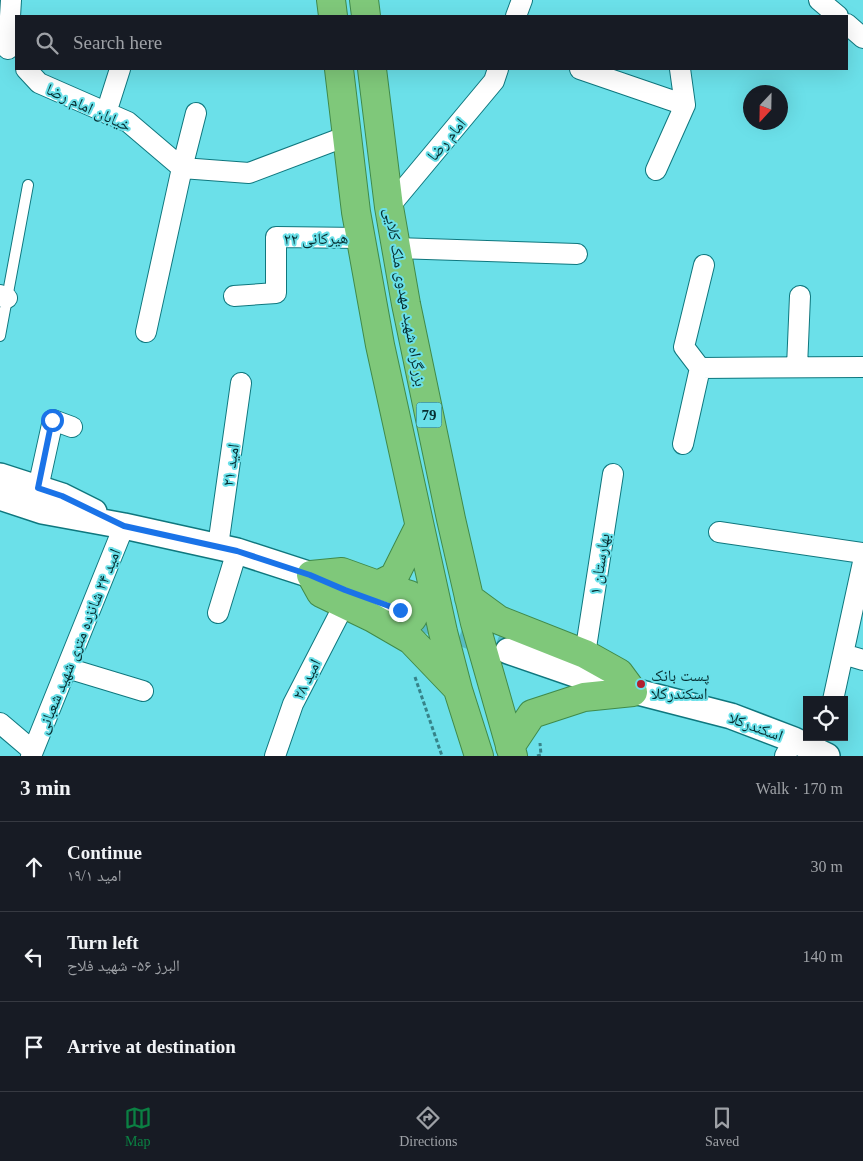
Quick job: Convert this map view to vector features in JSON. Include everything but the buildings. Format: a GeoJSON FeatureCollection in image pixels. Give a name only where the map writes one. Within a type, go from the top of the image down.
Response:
{"type":"FeatureCollection","features":[{"type":"Feature","properties":{"kind":"highway"},"geometry":{"type":"LineString","coordinates":[[331,0],[332,15]]}},
{"type":"Feature","properties":{"kind":"highway"},"geometry":{"type":"LineString","coordinates":[[364,0],[366,15]]}},
{"type":"Feature","properties":{"kind":"highway","name":"بزرگراه شهید مهدوی ملک کلایی"},"geometry":{"type":"LineString","coordinates":[[339,70],[361,238],[373,310],[443,632],[458,690],[480,756]]}},
{"type":"Feature","properties":{"kind":"highway","name":"بزرگراه شهید مهدوی ملک کلایی"},"geometry":{"type":"LineString","coordinates":[[372,70],[389,207],[426,405],[475,623],[512,751]]}},
{"type":"Feature","properties":{"kind":"highway"},"geometry":{"type":"LineString","coordinates":[[378,585],[394,577],[419,527]]}},
{"type":"Feature","properties":{"kind":"highway"},"geometry":{"type":"LineString","coordinates":[[401,626],[408,624],[412,618],[415,606],[410,596],[342,572],[310,575],[321,593],[344,605],[401,626],[458,690]]}},
{"type":"Feature","properties":{"kind":"highway"},"geometry":{"type":"LineString","coordinates":[[469,598],[499,620],[585,654],[619,673],[633,692]]}},
{"type":"Feature","properties":{"kind":"highway"},"geometry":{"type":"LineString","coordinates":[[512,751],[532,714],[584,697],[633,692]]}},
{"type":"Feature","properties":{"kind":"street"},"geometry":{"type":"LineString","coordinates":[[8,50],[11,0]]}},
{"type":"Feature","properties":{"kind":"street"},"geometry":{"type":"LineString","coordinates":[[516,15],[522,0]]}},
{"type":"Feature","properties":{"kind":"street"},"geometry":{"type":"LineString","coordinates":[[819,0],[837,15]]}},
{"type":"Feature","properties":{"kind":"street"},"geometry":{"type":"LineString","coordinates":[[848,25],[863,38]]}},
{"type":"Feature","properties":{"kind":"street","name":"خیابان امام رضا"},"geometry":{"type":"LineString","coordinates":[[27,70],[39,83],[128,122],[182,168]]}},
{"type":"Feature","properties":{"kind":"street"},"geometry":{"type":"LineString","coordinates":[[106,113],[120,70]]}},
{"type":"Feature","properties":{"kind":"street","name":"امام رضا"},"geometry":{"type":"LineString","coordinates":[[389,207],[494,81],[498,70]]}},
{"type":"Feature","properties":{"kind":"street"},"geometry":{"type":"LineString","coordinates":[[583,70],[685,105]]}},
{"type":"Feature","properties":{"kind":"street"},"geometry":{"type":"LineString","coordinates":[[656,170],[685,105],[680,70]]}},
{"type":"Feature","properties":{"kind":"street"},"geometry":{"type":"LineString","coordinates":[[146,332],[196,113]]}},
{"type":"Feature","properties":{"kind":"street"},"geometry":{"type":"LineString","coordinates":[[182,168],[249,173],[347,136]]}},
{"type":"Feature","properties":{"kind":"street","name":"هیرکانی ۲۲"},"geometry":{"type":"LineString","coordinates":[[234,296],[276,293],[276,236],[361,238]]}},
{"type":"Feature","properties":{"kind":"street"},"geometry":{"type":"LineString","coordinates":[[396,248],[577,254]]}},
{"type":"Feature","properties":{"kind":"street"},"geometry":{"type":"LineString","coordinates":[[684,444],[700,368],[684,347],[704,265]]}},
{"type":"Feature","properties":{"kind":"street"},"geometry":{"type":"LineString","coordinates":[[796,368],[800,296]]}},
{"type":"Feature","properties":{"kind":"street"},"geometry":{"type":"LineString","coordinates":[[700,368],[863,367]]}},
{"type":"Feature","properties":{"kind":"street","name":"امید ۲۱"},"geometry":{"type":"LineString","coordinates":[[218,613],[228,549],[241,383]]}},
{"type":"Feature","properties":{"kind":"street"},"geometry":{"type":"LineString","coordinates":[[38,488],[52,420],[72,427]]}},
{"type":"Feature","properties":{"kind":"street","name":"بهارستان ۱"},"geometry":{"type":"LineString","coordinates":[[585,654],[613,474]]}},
{"type":"Feature","properties":{"kind":"street"},"geometry":{"type":"LineString","coordinates":[[0,476],[62,496],[124,526]]}},
{"type":"Feature","properties":{"kind":"street"},"geometry":{"type":"LineString","coordinates":[[0,497],[42,511],[124,526],[228,549],[310,575],[345,590],[401,626]]}},
{"type":"Feature","properties":{"kind":"street","name":"امید ۲۴ شانزده متری شهید شعبانی"},"geometry":{"type":"LineString","coordinates":[[32,754],[124,526]]}},
{"type":"Feature","properties":{"kind":"street"},"geometry":{"type":"LineString","coordinates":[[719,532],[863,553]]}},
{"type":"Feature","properties":{"kind":"street"},"geometry":{"type":"LineString","coordinates":[[834,696],[863,562]]}},
{"type":"Feature","properties":{"kind":"street","name":"امید ۲۸"},"geometry":{"type":"LineString","coordinates":[[275,756],[293,704],[344,605]]}},
{"type":"Feature","properties":{"kind":"street","name":"اسکندرکلا"},"geometry":{"type":"LineString","coordinates":[[508,650],[595,681],[731,716],[790,748],[825,749]]}},
{"type":"Feature","properties":{"kind":"street"},"geometry":{"type":"LineString","coordinates":[[843,654],[863,660]]}},
{"type":"Feature","properties":{"kind":"street"},"geometry":{"type":"LineString","coordinates":[[67,668],[143,691]]}},
{"type":"Feature","properties":{"kind":"street"},"geometry":{"type":"LineString","coordinates":[[0,723],[32,754]]}},
{"type":"Feature","properties":{"kind":"lane"},"geometry":{"type":"LineString","coordinates":[[0,336],[4,297],[28,185]]}},
{"type":"Feature","properties":{"kind":"path"},"geometry":{"type":"LineString","coordinates":[[401,626],[412,671],[442,756]]}},
{"type":"Feature","properties":{"kind":"tunnel"},"geometry":{"type":"LineString","coordinates":[[426,620],[508,651]]}},
{"type":"Feature","properties":{"kind":"place","name":"پست بانک اسکندرکلا"},"geometry":{"type":"Point","coordinates":[641,684]}},
{"type":"Feature","properties":{"kind":"route"},"geometry":{"type":"LineString","coordinates":[[52,420],[38,488],[62,496],[124,526],[237,551],[310,575],[400,610]]}}]}
